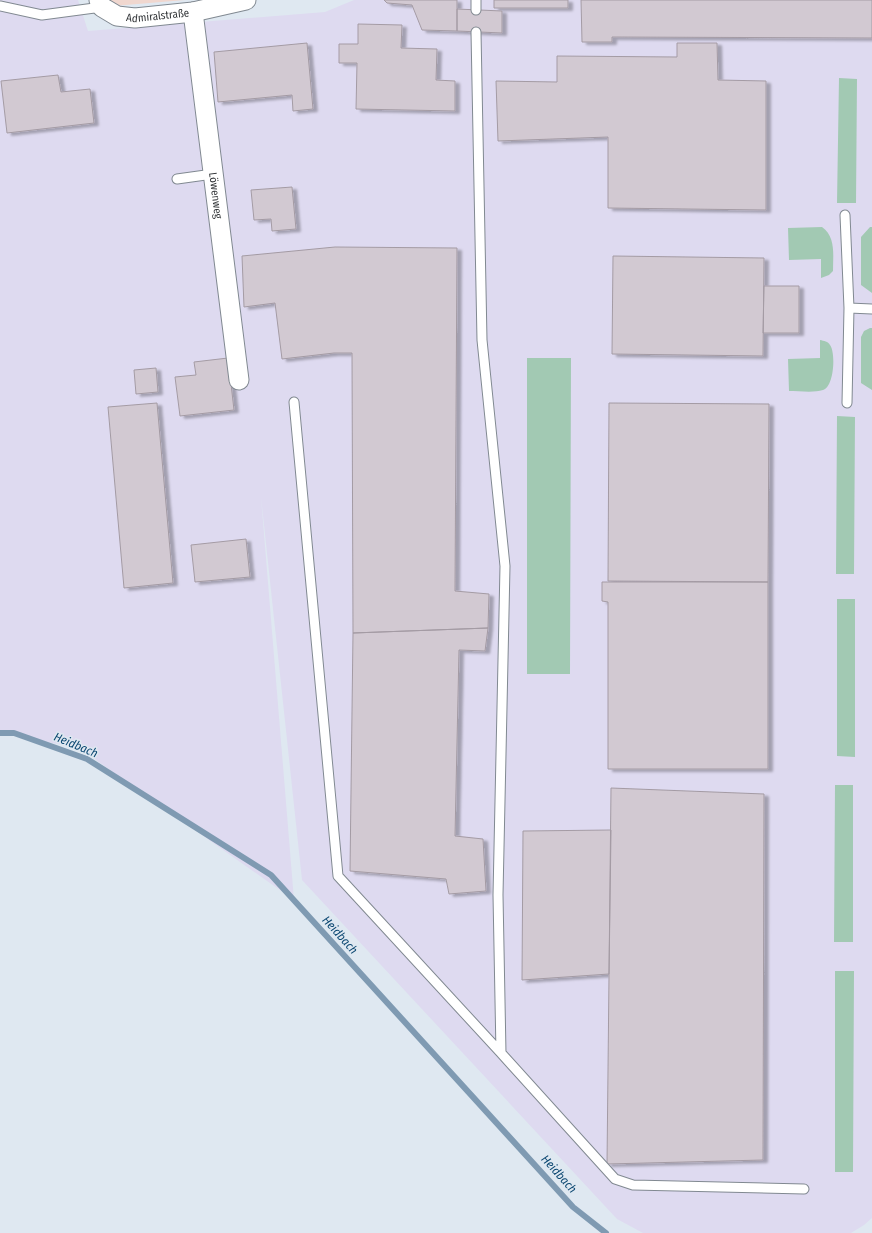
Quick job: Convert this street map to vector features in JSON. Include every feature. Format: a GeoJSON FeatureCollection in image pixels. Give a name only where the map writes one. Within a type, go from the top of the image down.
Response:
{"type":"FeatureCollection","features":[{"type":"Feature","properties":{"kind":"street","name":"Admiralstraße"},"geometry":{"type":"LineString","coordinates":[[101,4],[117,16],[135,18],[193,12],[246,0]]}},
{"type":"Feature","properties":{"kind":"street","name":"Löwenweg"},"geometry":{"type":"LineString","coordinates":[[193,12],[238,380]]}},
{"type":"Feature","properties":{"kind":"lane"},"geometry":{"type":"LineString","coordinates":[[476,0],[476,10]]}},
{"type":"Feature","properties":{"kind":"lane"},"geometry":{"type":"LineString","coordinates":[[0,6],[42,15],[101,4]]}},
{"type":"Feature","properties":{"kind":"lane"},"geometry":{"type":"LineString","coordinates":[[476,32],[482,340],[505,566],[498,895],[501,1053]]}},
{"type":"Feature","properties":{"kind":"lane"},"geometry":{"type":"LineString","coordinates":[[177,179],[213,174]]}},
{"type":"Feature","properties":{"kind":"lane"},"geometry":{"type":"LineString","coordinates":[[845,215],[849,308],[847,403]]}},
{"type":"Feature","properties":{"kind":"lane"},"geometry":{"type":"LineString","coordinates":[[849,308],[872,309]]}},
{"type":"Feature","properties":{"kind":"lane"},"geometry":{"type":"LineString","coordinates":[[294,402],[338,876],[615,1179],[633,1185],[804,1189]]}},
{"type":"Feature","properties":{"kind":"shaded area"},"geometry":{"type":"Polygon","coordinates":[[[0,0],[78,0],[88,31],[325,12],[354,0],[872,0],[872,1218],[864,1225],[851,1233],[643,1233],[617,1219],[302,880],[261,497],[294,900],[79,748],[0,733],[0,0]]]}},
{"type":"Feature","properties":{"kind":"shaded area"},"geometry":{"type":"Polygon","coordinates":[[[101,0],[185,0],[102,7],[101,0]]]}},
{"type":"Feature","properties":{"kind":"green space"},"geometry":{"type":"Polygon","coordinates":[[[839,78],[857,79],[856,203],[837,203],[839,78]]]}},
{"type":"Feature","properties":{"kind":"green space"},"geometry":{"type":"Polygon","coordinates":[[[822,227],[830,236],[832,241],[833,271],[829,275],[821,278],[821,259],[789,260],[788,228],[822,227]]]}},
{"type":"Feature","properties":{"kind":"green space"},"geometry":{"type":"Polygon","coordinates":[[[870,227],[872,227],[872,293],[861,285],[861,237],[870,227]]]}},
{"type":"Feature","properties":{"kind":"green space"},"geometry":{"type":"Polygon","coordinates":[[[872,328],[872,390],[861,383],[861,337],[864,331],[872,328]]]}},
{"type":"Feature","properties":{"kind":"green space"},"geometry":{"type":"Polygon","coordinates":[[[820,340],[826,341],[830,345],[833,355],[832,377],[827,388],[811,392],[789,391],[788,359],[820,358],[820,340]]]}},
{"type":"Feature","properties":{"kind":"green space"},"geometry":{"type":"Polygon","coordinates":[[[527,358],[571,358],[570,674],[527,674],[527,358]]]}},
{"type":"Feature","properties":{"kind":"green space"},"geometry":{"type":"Polygon","coordinates":[[[837,416],[855,417],[854,574],[836,574],[837,416]]]}},
{"type":"Feature","properties":{"kind":"green space"},"geometry":{"type":"Polygon","coordinates":[[[837,599],[855,599],[855,757],[837,756],[837,599]]]}},
{"type":"Feature","properties":{"kind":"green space"},"geometry":{"type":"Polygon","coordinates":[[[835,785],[853,785],[853,942],[834,942],[835,785]]]}},
{"type":"Feature","properties":{"kind":"green space"},"geometry":{"type":"Polygon","coordinates":[[[835,971],[854,971],[853,1172],[835,1172],[835,971]]]}},
{"type":"Feature","properties":{"kind":"building"},"geometry":{"type":"Polygon","coordinates":[[[384,0],[457,0],[457,31],[422,30],[412,5],[387,3],[384,0]]]}},
{"type":"Feature","properties":{"kind":"building"},"geometry":{"type":"Polygon","coordinates":[[[494,0],[568,0],[568,8],[494,8],[494,0]]]}},
{"type":"Feature","properties":{"kind":"building"},"geometry":{"type":"Polygon","coordinates":[[[581,0],[872,0],[872,38],[612,37],[612,42],[582,42],[581,0]]]}},
{"type":"Feature","properties":{"kind":"building"},"geometry":{"type":"Polygon","coordinates":[[[457,9],[502,11],[502,33],[457,31],[457,9]]]}},
{"type":"Feature","properties":{"kind":"building"},"geometry":{"type":"Polygon","coordinates":[[[358,24],[402,25],[401,48],[437,49],[436,80],[455,81],[455,111],[356,109],[357,63],[339,63],[339,44],[358,44],[358,24]]]}},
{"type":"Feature","properties":{"kind":"building"},"geometry":{"type":"Polygon","coordinates":[[[307,43],[313,109],[293,111],[292,95],[218,102],[214,52],[307,43]]]}},
{"type":"Feature","properties":{"kind":"building"},"geometry":{"type":"Polygon","coordinates":[[[677,43],[717,43],[718,80],[766,81],[766,210],[608,208],[608,137],[498,141],[496,81],[557,82],[557,56],[677,57],[677,43]]]}},
{"type":"Feature","properties":{"kind":"building"},"geometry":{"type":"Polygon","coordinates":[[[58,75],[61,92],[90,89],[94,123],[7,133],[1,81],[58,75]]]}},
{"type":"Feature","properties":{"kind":"building"},"geometry":{"type":"Polygon","coordinates":[[[292,187],[296,229],[272,231],[271,219],[254,220],[251,190],[292,187]]]}},
{"type":"Feature","properties":{"kind":"building"},"geometry":{"type":"Polygon","coordinates":[[[335,247],[457,248],[455,591],[489,594],[488,628],[353,633],[352,353],[334,353],[282,359],[275,303],[244,307],[242,256],[335,247]]]}},
{"type":"Feature","properties":{"kind":"building"},"geometry":{"type":"Polygon","coordinates":[[[613,256],[764,258],[763,356],[612,354],[613,256]]]}},
{"type":"Feature","properties":{"kind":"building"},"geometry":{"type":"Polygon","coordinates":[[[764,286],[799,286],[799,333],[763,333],[764,286]]]}},
{"type":"Feature","properties":{"kind":"building"},"geometry":{"type":"Polygon","coordinates":[[[228,358],[234,410],[180,416],[175,377],[196,375],[194,362],[228,358]]]}},
{"type":"Feature","properties":{"kind":"building"},"geometry":{"type":"Polygon","coordinates":[[[156,368],[158,392],[136,394],[134,370],[156,368]]]}},
{"type":"Feature","properties":{"kind":"building"},"geometry":{"type":"Polygon","coordinates":[[[157,403],[173,583],[124,588],[108,407],[157,403]]]}},
{"type":"Feature","properties":{"kind":"building"},"geometry":{"type":"Polygon","coordinates":[[[609,403],[769,404],[768,582],[608,581],[609,403]]]}},
{"type":"Feature","properties":{"kind":"building"},"geometry":{"type":"Polygon","coordinates":[[[246,539],[250,577],[195,582],[191,545],[246,539]]]}},
{"type":"Feature","properties":{"kind":"building"},"geometry":{"type":"Polygon","coordinates":[[[602,582],[768,582],[768,769],[608,769],[608,602],[602,601],[602,582]]]}},
{"type":"Feature","properties":{"kind":"building"},"geometry":{"type":"Polygon","coordinates":[[[488,628],[485,651],[459,650],[455,836],[483,839],[486,891],[449,894],[446,879],[350,871],[353,633],[488,628]]]}},
{"type":"Feature","properties":{"kind":"building"},"geometry":{"type":"Polygon","coordinates":[[[611,788],[764,794],[763,1160],[607,1164],[611,788]]]}},
{"type":"Feature","properties":{"kind":"building"},"geometry":{"type":"Polygon","coordinates":[[[611,830],[609,974],[522,980],[523,831],[611,830]]]}},
{"type":"Feature","properties":{"kind":"waterway","name":"Heidbach"},"geometry":{"type":"LineString","coordinates":[[0,733],[14,733],[87,759],[271,875],[573,1207],[606,1233]]}}]}
